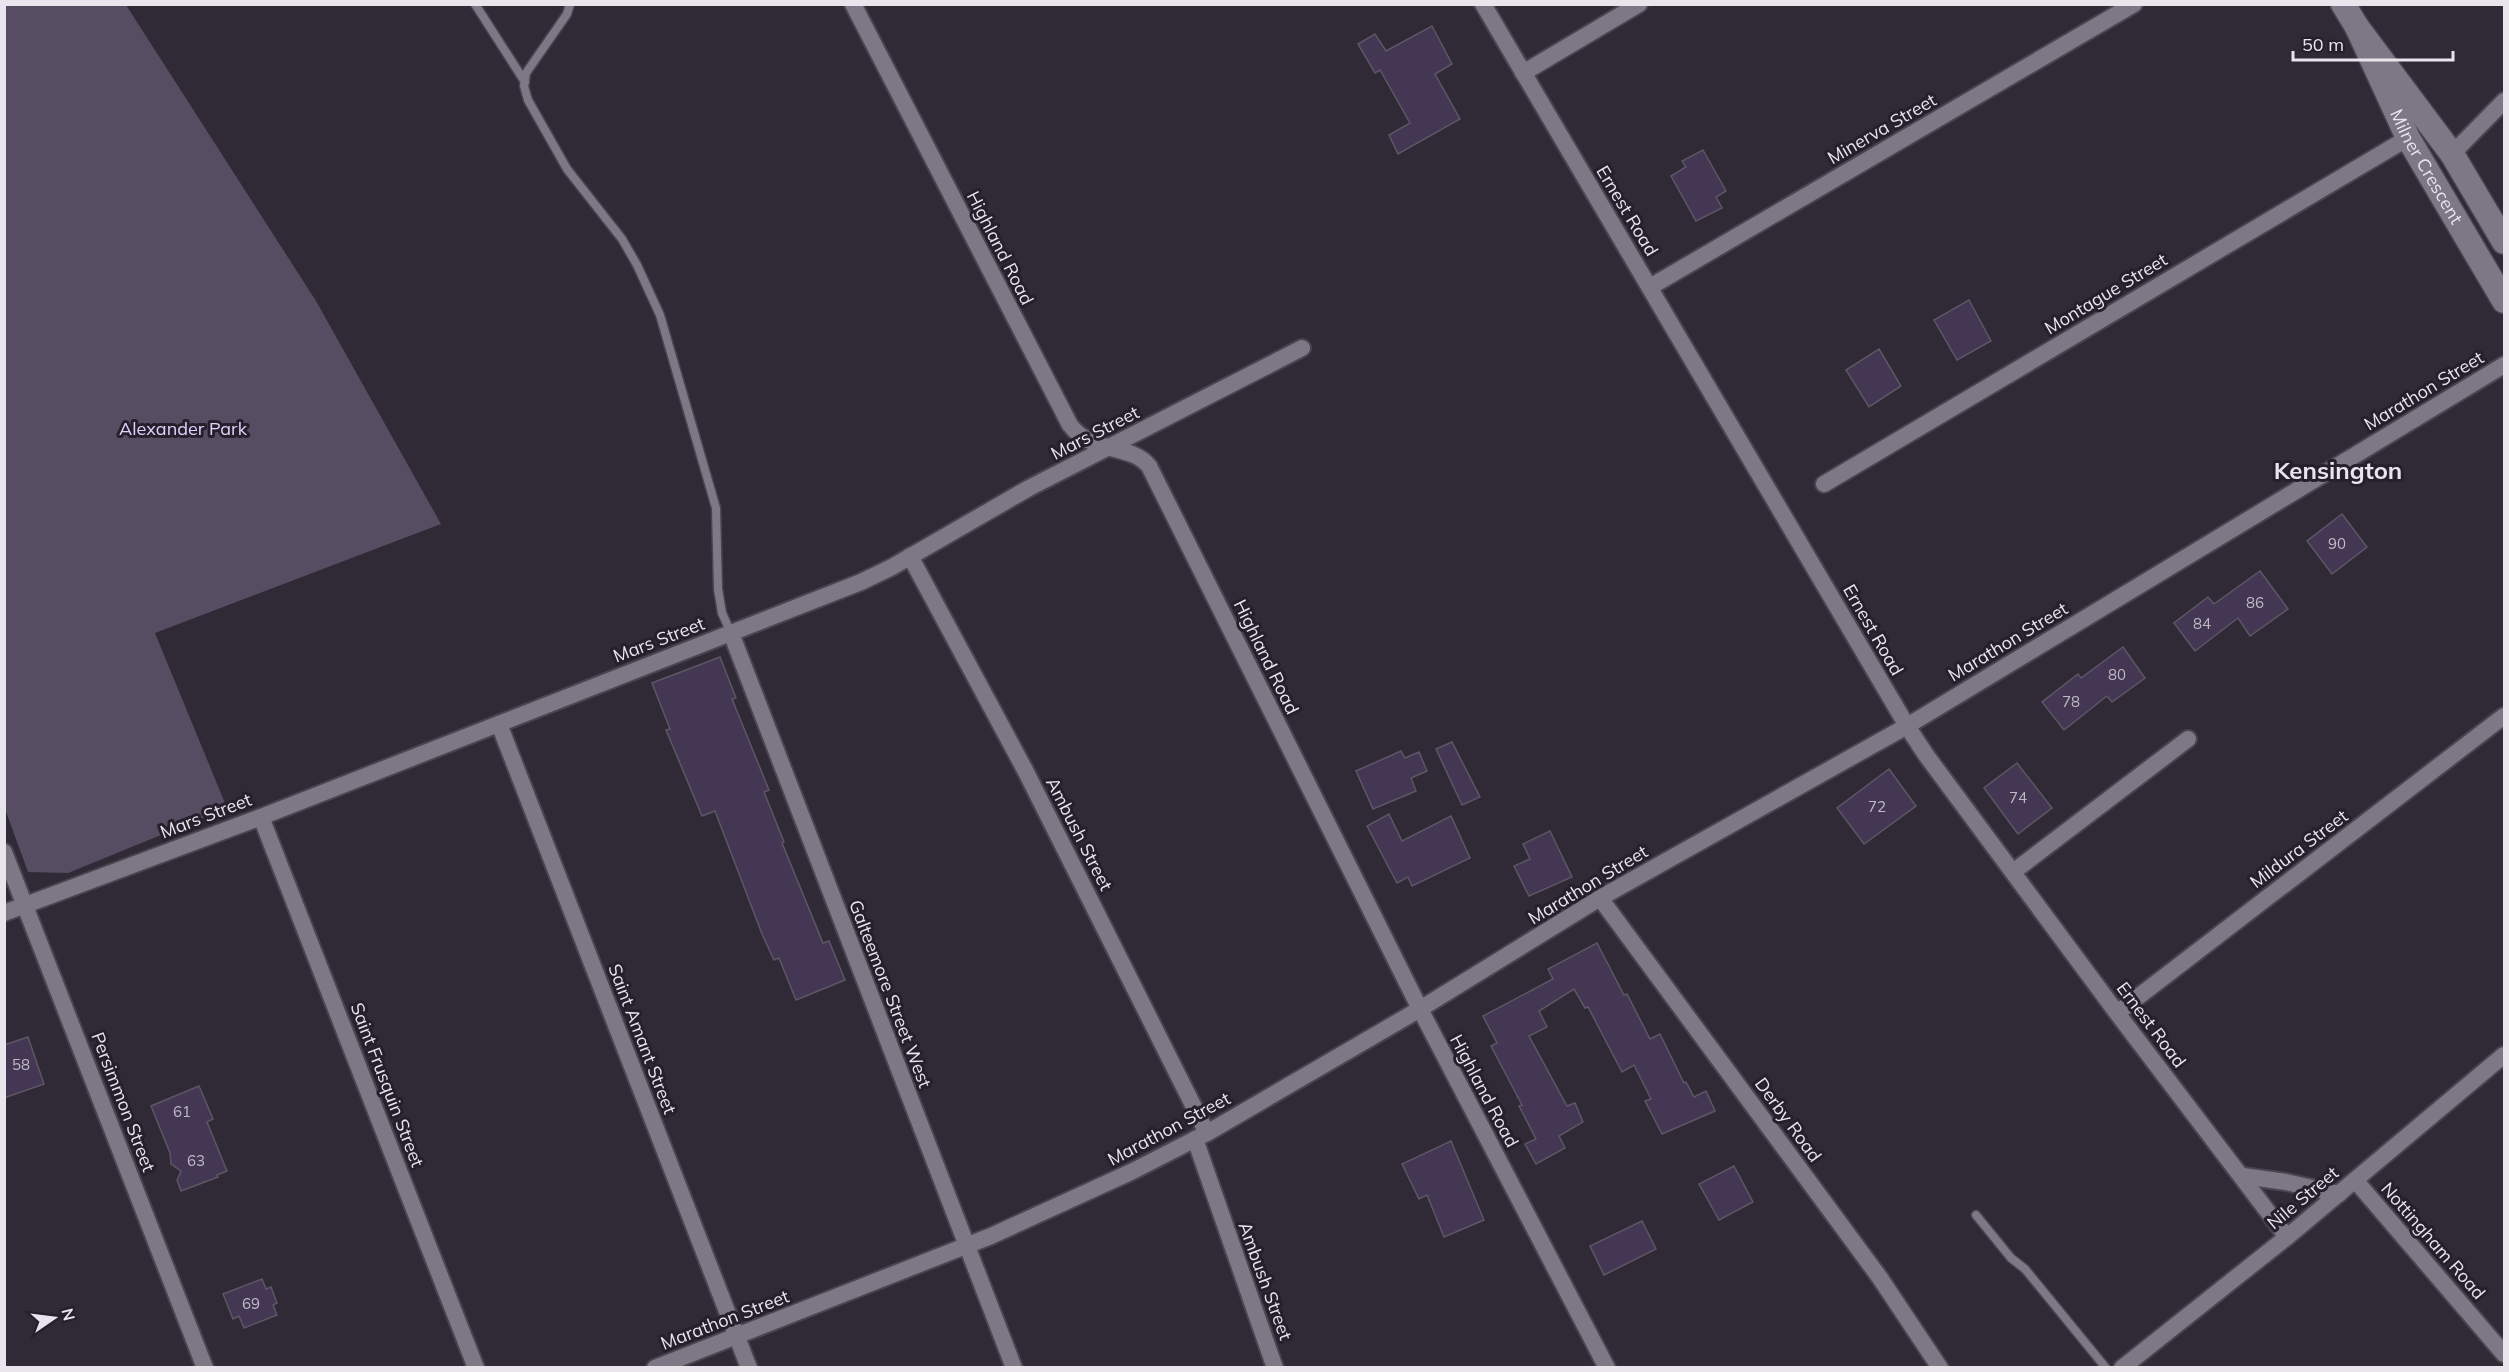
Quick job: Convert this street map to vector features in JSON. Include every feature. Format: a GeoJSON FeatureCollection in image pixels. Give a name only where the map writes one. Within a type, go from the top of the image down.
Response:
{"type":"FeatureCollection","features":[{"type":"Feature","properties":{"kind":"main road"},"geometry":{"type":"LineString","coordinates":[[2343,4],[2356,27],[2452,154],[2505,242]]}},
{"type":"Feature","properties":{"kind":"main road","name":"Milner Crescent"},"geometry":{"type":"LineString","coordinates":[[2356,27],[2408,138],[2505,301]]}},
{"type":"Feature","properties":{"kind":"street","name":"Highland Road"},"geometry":{"type":"LineString","coordinates":[[853,4],[1059,406],[1076,434],[1093,444],[1137,456],[1149,466],[1420,1009],[1607,1368]]}},
{"type":"Feature","properties":{"kind":"street","name":"Ernest Road"},"geometry":{"type":"LineString","coordinates":[[1483,4],[1907,726],[2117,1013],[2243,1176],[2287,1237]]}},
{"type":"Feature","properties":{"kind":"street"},"geometry":{"type":"LineString","coordinates":[[1523,73],[1639,4]]}},
{"type":"Feature","properties":{"kind":"street","name":"Minerva Street"},"geometry":{"type":"LineString","coordinates":[[1650,287],[2134,4]]}},
{"type":"Feature","properties":{"kind":"street"},"geometry":{"type":"LineString","coordinates":[[2452,154],[2505,101]]}},
{"type":"Feature","properties":{"kind":"street","name":"Montague Street"},"geometry":{"type":"LineString","coordinates":[[1824,484],[2408,138]]}},
{"type":"Feature","properties":{"kind":"street","name":"Mars Street"},"geometry":{"type":"LineString","coordinates":[[4,913],[261,817],[861,582],[975,518],[1302,348]]}},
{"type":"Feature","properties":{"kind":"street","name":"Marathon Street"},"geometry":{"type":"LineString","coordinates":[[655,1368],[967,1246],[1131,1172],[1201,1136],[1420,1009],[1600,898],[1907,726],[2505,365]]}},
{"type":"Feature","properties":{"kind":"street","name":"Ambush Street"},"geometry":{"type":"LineString","coordinates":[[910,556],[1025,770],[1201,1136],[1275,1368]]}},
{"type":"Feature","properties":{"kind":"street","name":"Galteemore Street West"},"geometry":{"type":"LineString","coordinates":[[731,633],[1014,1368]]}},
{"type":"Feature","properties":{"kind":"street","name":"Mildura Street"},"geometry":{"type":"LineString","coordinates":[[2117,1013],[2505,716]]}},
{"type":"Feature","properties":{"kind":"street","name":"Saint Amant Street"},"geometry":{"type":"LineString","coordinates":[[499,724],[749,1368]]}},
{"type":"Feature","properties":{"kind":"street"},"geometry":{"type":"LineString","coordinates":[[2013,872],[2188,738]]}},
{"type":"Feature","properties":{"kind":"street","name":"Saint Frusquin Street"},"geometry":{"type":"LineString","coordinates":[[261,817],[476,1368]]}},
{"type":"Feature","properties":{"kind":"street","name":"Persimmon Street"},"geometry":{"type":"LineString","coordinates":[[4,852],[205,1368]]}},
{"type":"Feature","properties":{"kind":"street","name":"Derby Road"},"geometry":{"type":"LineString","coordinates":[[1600,898],[1880,1278],[1940,1368]]}},
{"type":"Feature","properties":{"kind":"street","name":"Nile Street"},"geometry":{"type":"LineString","coordinates":[[2122,1368],[2287,1237],[2505,1055]]}},
{"type":"Feature","properties":{"kind":"street"},"geometry":{"type":"LineString","coordinates":[[2243,1176],[2286,1182],[2339,1194]]}},
{"type":"Feature","properties":{"kind":"street","name":"Nottingham Road"},"geometry":{"type":"LineString","coordinates":[[2355,1180],[2505,1354]]}},
{"type":"Feature","properties":{"kind":"lane"},"geometry":{"type":"LineString","coordinates":[[475,4],[525,82]]}},
{"type":"Feature","properties":{"kind":"lane"},"geometry":{"type":"LineString","coordinates":[[570,4],[567,14],[526,73],[528,100],[567,169],[622,239],[650,289],[660,315],[714,500],[718,589],[722,613],[731,633]]}},
{"type":"Feature","properties":{"kind":"lane"},"geometry":{"type":"LineString","coordinates":[[1976,1215],[2011,1258],[2025,1269],[2106,1368]]}},
{"type":"Feature","properties":{"kind":"green space","name":"Alexander Park"},"geometry":{"type":"Polygon","coordinates":[[[5,4],[126,5],[316,301],[441,524],[155,633],[227,808],[68,873],[28,872],[5,809],[5,4]]]}},
{"type":"Feature","properties":{"kind":"building"},"geometry":{"type":"Polygon","coordinates":[[[1432,26],[1452,64],[1435,74],[1460,119],[1398,154],[1389,135],[1410,123],[1380,70],[1375,73],[1358,44],[1375,34],[1386,51],[1432,26]]]}},
{"type":"Feature","properties":{"kind":"building"},"geometry":{"type":"Polygon","coordinates":[[[1703,150],[1726,191],[1716,197],[1722,208],[1696,221],[1671,176],[1686,167],[1682,161],[1703,150]]]}},
{"type":"Feature","properties":{"kind":"building"},"geometry":{"type":"Polygon","coordinates":[[[1969,300],[1991,341],[1957,360],[1934,320],[1969,300]]]}},
{"type":"Feature","properties":{"kind":"building"},"geometry":{"type":"Polygon","coordinates":[[[1879,349],[1901,386],[1869,407],[1846,370],[1879,349]]]}},
{"type":"Feature","properties":{"kind":"building"},"geometry":{"type":"Polygon","coordinates":[[[2342,514],[2367,547],[2332,574],[2307,541],[2342,514]]]}},
{"type":"Feature","properties":{"kind":"building"},"geometry":{"type":"Polygon","coordinates":[[[2260,571],[2288,609],[2250,636],[2238,618],[2195,651],[2174,623],[2208,597],[2214,604],[2260,571]]]}},
{"type":"Feature","properties":{"kind":"building"},"geometry":{"type":"Polygon","coordinates":[[[2123,647],[2145,678],[2112,702],[2107,696],[2064,730],[2042,702],[2078,674],[2081,678],[2123,647]]]}},
{"type":"Feature","properties":{"kind":"building"},"geometry":{"type":"Polygon","coordinates":[[[720,657],[736,698],[732,699],[769,790],[764,792],[784,842],[782,843],[823,943],[829,941],[845,980],[796,1000],[779,958],[774,960],[762,934],[715,811],[702,816],[666,730],[670,729],[652,683],[720,657]]]}},
{"type":"Feature","properties":{"kind":"building"},"geometry":{"type":"Polygon","coordinates":[[[1452,742],[1480,797],[1462,805],[1436,749],[1452,742]]]}},
{"type":"Feature","properties":{"kind":"building"},"geometry":{"type":"Polygon","coordinates":[[[1401,751],[1405,758],[1419,752],[1427,771],[1411,778],[1416,791],[1373,809],[1356,771],[1401,751]]]}},
{"type":"Feature","properties":{"kind":"building"},"geometry":{"type":"Polygon","coordinates":[[[2017,763],[2052,808],[2018,834],[1984,788],[2017,763]]]}},
{"type":"Feature","properties":{"kind":"building"},"geometry":{"type":"Polygon","coordinates":[[[1889,769],[1916,806],[1864,844],[1837,808],[1889,769]]]}},
{"type":"Feature","properties":{"kind":"building"},"geometry":{"type":"Polygon","coordinates":[[[1389,814],[1402,841],[1451,816],[1470,858],[1412,886],[1408,877],[1397,883],[1367,826],[1389,814]]]}},
{"type":"Feature","properties":{"kind":"building"},"geometry":{"type":"Polygon","coordinates":[[[1550,831],[1572,877],[1529,896],[1514,866],[1530,859],[1523,844],[1550,831]]]}},
{"type":"Feature","properties":{"kind":"building"},"geometry":{"type":"Polygon","coordinates":[[[1597,943],[1650,1039],[1660,1034],[1684,1083],[1686,1082],[1694,1097],[1706,1091],[1715,1111],[1662,1134],[1645,1101],[1651,1099],[1634,1065],[1622,1072],[1588,1007],[1585,1008],[1574,989],[1539,1011],[1547,1027],[1529,1036],[1567,1106],[1575,1103],[1583,1122],[1559,1136],[1565,1148],[1536,1164],[1525,1144],[1536,1139],[1519,1106],[1522,1105],[1491,1046],[1497,1043],[1483,1016],[1553,979],[1548,969],[1597,943]]]}},
{"type":"Feature","properties":{"kind":"building"},"geometry":{"type":"Polygon","coordinates":[[[28,1037],[44,1084],[4,1098],[4,1045],[28,1037]]]}},
{"type":"Feature","properties":{"kind":"building"},"geometry":{"type":"Polygon","coordinates":[[[199,1086],[213,1119],[207,1122],[227,1171],[217,1175],[218,1177],[181,1191],[177,1180],[181,1171],[171,1164],[170,1153],[151,1106],[199,1086]]]}},
{"type":"Feature","properties":{"kind":"building"},"geometry":{"type":"Polygon","coordinates":[[[1451,1141],[1484,1220],[1444,1237],[1427,1195],[1419,1199],[1402,1164],[1451,1141]]]}},
{"type":"Feature","properties":{"kind":"building"},"geometry":{"type":"Polygon","coordinates":[[[1734,1166],[1753,1202],[1719,1220],[1699,1184],[1734,1166]]]}},
{"type":"Feature","properties":{"kind":"building"},"geometry":{"type":"Polygon","coordinates":[[[1642,1221],[1656,1249],[1604,1275],[1590,1246],[1642,1221]]]}},
{"type":"Feature","properties":{"kind":"building"},"geometry":{"type":"Polygon","coordinates":[[[262,1279],[266,1289],[271,1287],[277,1303],[273,1305],[277,1315],[244,1328],[239,1316],[233,1319],[223,1294],[262,1279]]]}},
{"type":"Feature","properties":{"kind":"district","name":"Kensington"},"geometry":{"type":"Point","coordinates":[2338,471]}}]}
